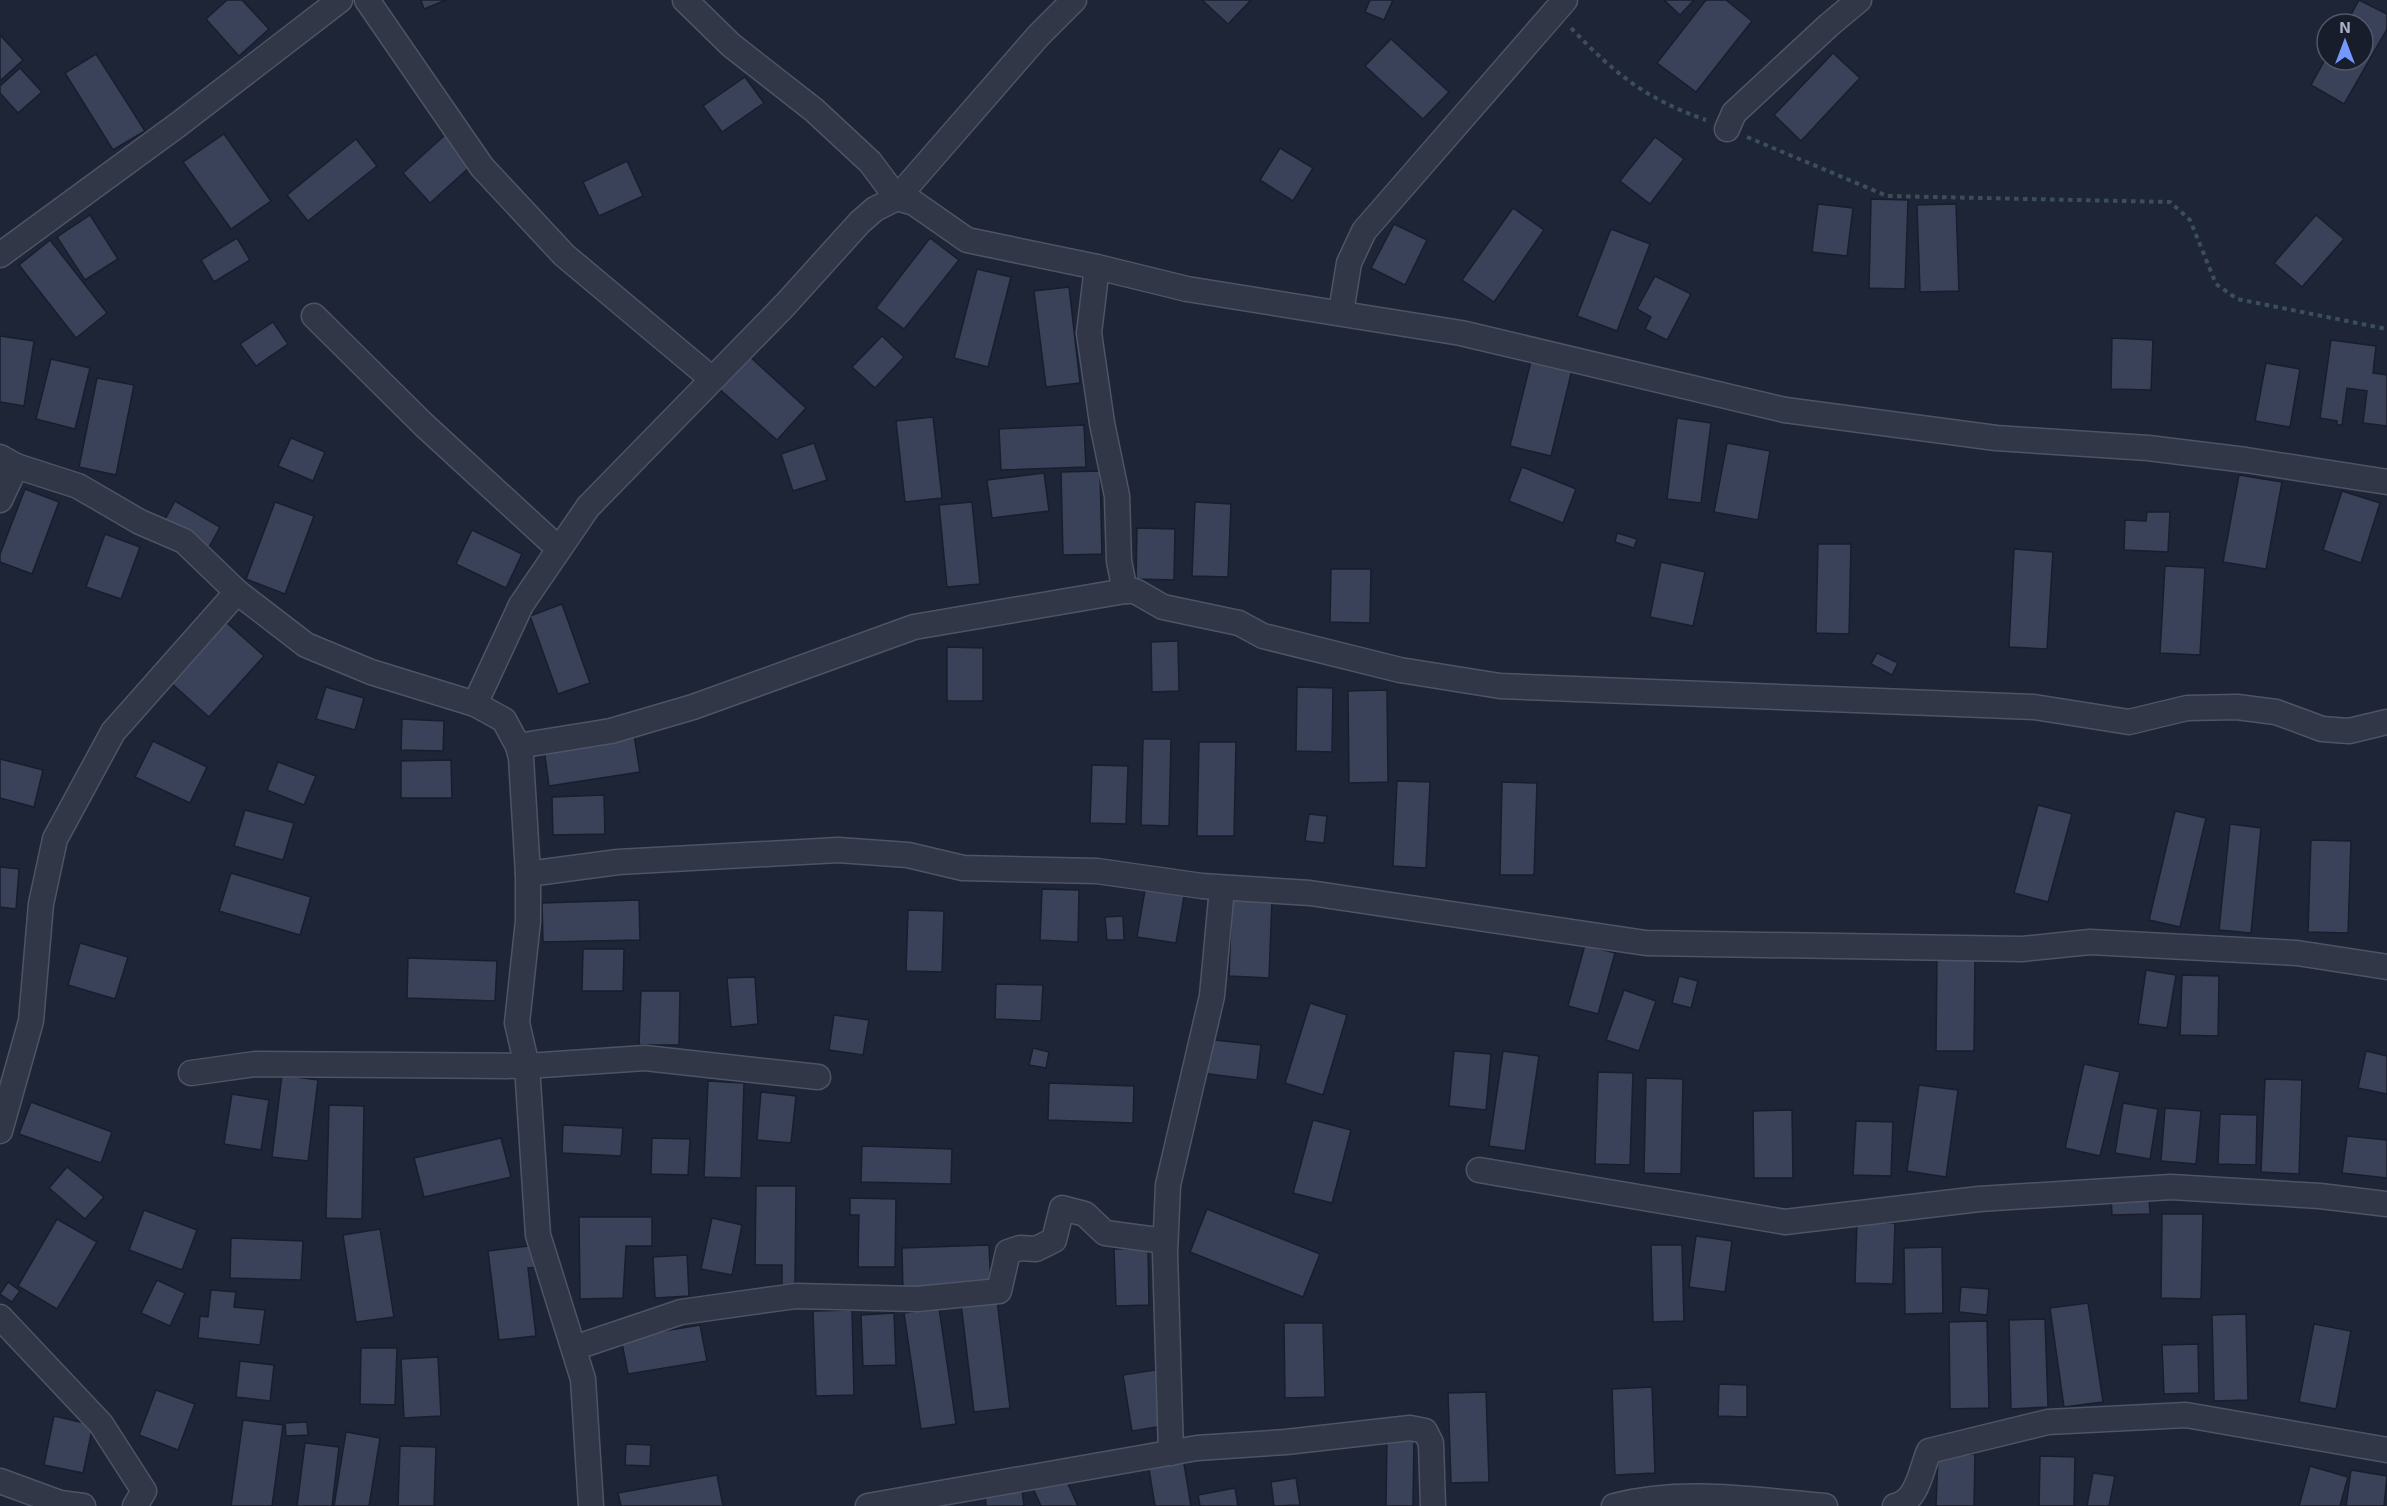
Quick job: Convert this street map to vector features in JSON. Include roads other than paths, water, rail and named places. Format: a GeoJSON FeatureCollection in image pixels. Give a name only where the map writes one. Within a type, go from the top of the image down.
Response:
{"type":"FeatureCollection","features":[{"type":"Feature","properties":{"kind":"street"},"geometry":{"type":"LineString","coordinates":[[0,255],[179,124],[340,0]]}},
{"type":"Feature","properties":{"kind":"street"},"geometry":{"type":"LineString","coordinates":[[367,0],[482,167],[564,255],[712,379]]}},
{"type":"Feature","properties":{"kind":"street"},"geometry":{"type":"LineString","coordinates":[[685,0],[731,45],[814,110],[870,162],[897,198],[914,203],[967,240],[1097,267],[1187,289],[1341,312],[1515,344],[1602,369],[1785,410],[1996,438],[2148,448],[2246,460],[2387,482]]}},
{"type":"Feature","properties":{"kind":"street"},"geometry":{"type":"LineString","coordinates":[[475,704],[521,605],[588,507],[785,305],[860,222],[875,209],[897,198],[1038,36],[1074,0]]}},
{"type":"Feature","properties":{"kind":"street"},"geometry":{"type":"LineString","coordinates":[[1727,129],[1734,113],[1859,0]]}},
{"type":"Feature","properties":{"kind":"street"},"geometry":{"type":"LineString","coordinates":[[1341,312],[1349,263],[1364,231],[1560,6]]}},
{"type":"Feature","properties":{"kind":"street"},"geometry":{"type":"LineString","coordinates":[[1097,267],[1089,333],[1102,423],[1117,496],[1119,561],[1125,591]]}},
{"type":"Feature","properties":{"kind":"street"},"geometry":{"type":"LineString","coordinates":[[314,316],[424,425],[559,549]]}},
{"type":"Feature","properties":{"kind":"street"},"geometry":{"type":"LineString","coordinates":[[0,500],[8,461],[78,486],[140,522],[184,542],[237,592],[306,645],[370,672],[475,704],[504,720],[518,746],[528,874],[528,921],[517,1023],[527,1066],[538,1234],[583,1379],[591,1506]]}},
{"type":"Feature","properties":{"kind":"street"},"geometry":{"type":"LineString","coordinates":[[518,746],[611,731],[693,707],[914,627],[1125,591],[1135,591],[1163,607],[1239,623],[1263,636],[1400,670],[1500,686],[2034,707],[2129,722],[2187,708],[2237,707],[2276,712],[2322,729],[2349,731],[2387,722]]}},
{"type":"Feature","properties":{"kind":"street"},"geometry":{"type":"LineString","coordinates":[[0,1131],[31,1021],[41,904],[55,839],[113,732],[237,592]]}},
{"type":"Feature","properties":{"kind":"street"},"geometry":{"type":"LineString","coordinates":[[528,874],[618,862],[838,850],[908,855],[963,868],[1097,871],[1222,888],[1310,893],[1646,943],[2022,949],[2090,942],[2298,953],[2387,967]]}},
{"type":"Feature","properties":{"kind":"street"},"geometry":{"type":"LineString","coordinates":[[1171,1453],[1165,1240],[1168,1185],[1212,996],[1222,888]]}},
{"type":"Feature","properties":{"kind":"street"},"geometry":{"type":"LineString","coordinates":[[191,1073],[255,1064],[527,1066],[645,1058],[818,1077]]}},
{"type":"Feature","properties":{"kind":"street"},"geometry":{"type":"LineString","coordinates":[[1479,1170],[1785,1222],[1979,1198],[2171,1187],[2320,1196],[2387,1204]]}},
{"type":"Feature","properties":{"kind":"street"},"geometry":{"type":"LineString","coordinates":[[574,1348],[681,1312],[796,1296],[916,1299],[999,1291],[1008,1252],[1020,1248],[1036,1250],[1054,1240],[1062,1208],[1085,1214],[1105,1233],[1165,1240]]}},
{"type":"Feature","properties":{"kind":"street"},"geometry":{"type":"LineString","coordinates":[[0,1317],[100,1424],[144,1491],[135,1506]]}},
{"type":"Feature","properties":{"kind":"street"},"geometry":{"type":"LineString","coordinates":[[1895,1506],[1902,1504],[1915,1491],[1929,1451],[2048,1422],[2186,1414],[2387,1450]]}},
{"type":"Feature","properties":{"kind":"street"},"geometry":{"type":"LineString","coordinates":[[868,1506],[1197,1448],[1286,1442],[1410,1428],[1425,1431],[1431,1443],[1433,1506]]}},
{"type":"Feature","properties":{"kind":"street"},"geometry":{"type":"LineString","coordinates":[[0,1481],[60,1503],[83,1506]]}},
{"type":"Feature","properties":{"kind":"street"},"geometry":{"type":"LineString","coordinates":[[1614,1506],[1642,1498],[1688,1495],[1825,1506]]}}]}
